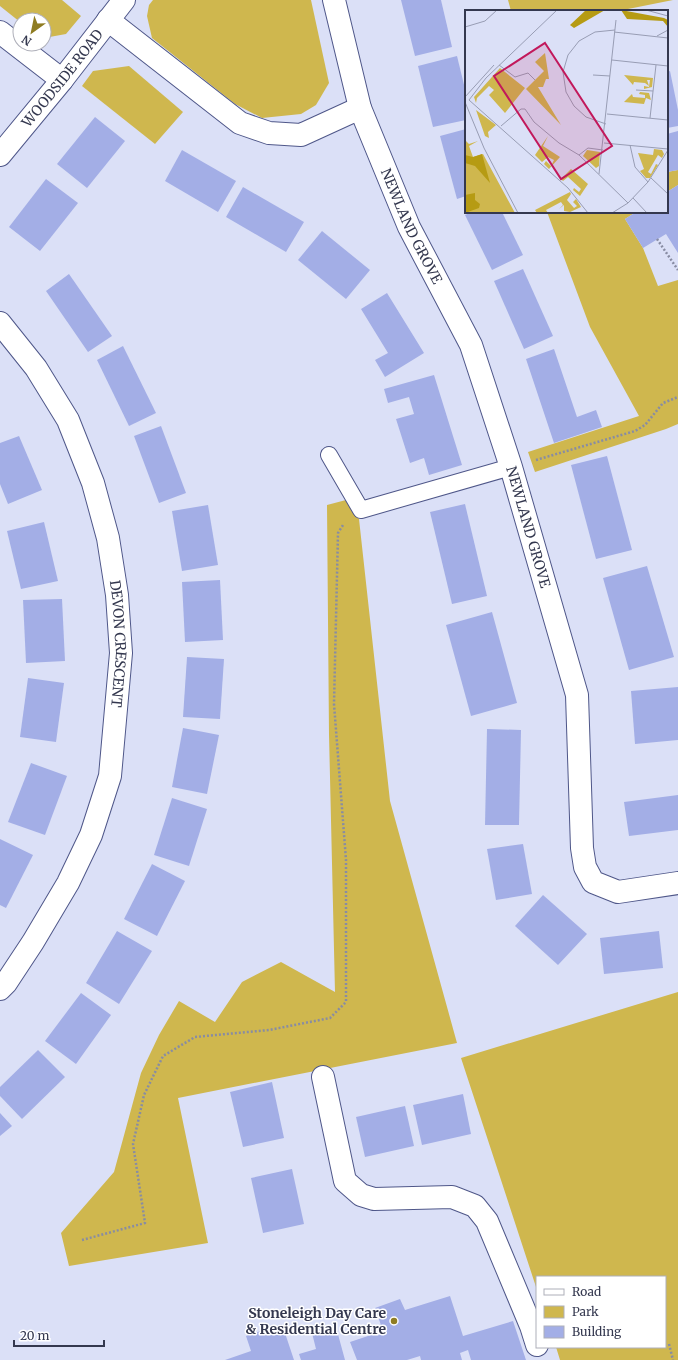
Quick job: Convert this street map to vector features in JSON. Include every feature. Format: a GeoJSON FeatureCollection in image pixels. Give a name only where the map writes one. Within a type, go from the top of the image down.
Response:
{"type":"FeatureCollection","features":[{"type":"Feature","properties":{"kind":"street","name":"WOODSIDE ROAD"},"geometry":{"type":"LineString","coordinates":[[0,155],[62,80],[124,0]]}},
{"type":"Feature","properties":{"kind":"street","name":"NEWLAND GROVE"},"geometry":{"type":"LineString","coordinates":[[334,0],[360,108],[409,227],[471,345],[511,467],[577,695],[582,848],[585,867],[593,882],[618,892],[678,884]]}},
{"type":"Feature","properties":{"kind":"street"},"geometry":{"type":"LineString","coordinates":[[108,20],[240,123],[269,133],[301,136],[360,108]]}},
{"type":"Feature","properties":{"kind":"street"},"geometry":{"type":"LineString","coordinates":[[0,32],[62,80]]}},
{"type":"Feature","properties":{"kind":"street","name":"DEVON CRESCENT"},"geometry":{"type":"LineString","coordinates":[[0,323],[36,368],[68,420],[93,483],[108,538],[117,595],[121,652],[110,776],[90,835],[68,883],[41,929],[6,983],[0,989]]}},
{"type":"Feature","properties":{"kind":"street"},"geometry":{"type":"LineString","coordinates":[[323,1077],[345,1181],[361,1195],[374,1199],[452,1197],[475,1206],[487,1222],[531,1326],[536,1343]]}},
{"type":"Feature","properties":{"kind":"street"},"geometry":{"type":"LineString","coordinates":[[538,1348],[541,1360]]}},
{"type":"Feature","properties":{"kind":"lane"},"geometry":{"type":"LineString","coordinates":[[329,454],[361,510],[511,467]]}},
{"type":"Feature","properties":{"kind":"path"},"geometry":{"type":"LineString","coordinates":[[657,240],[678,270]]}},
{"type":"Feature","properties":{"kind":"path"},"geometry":{"type":"LineString","coordinates":[[511,467],[635,431],[645,424],[663,403],[678,397]]}},
{"type":"Feature","properties":{"kind":"path"},"geometry":{"type":"LineString","coordinates":[[82,1240],[145,1223],[133,1144],[144,1095],[163,1056],[196,1037],[269,1030],[330,1018],[346,1002],[346,860],[334,704],[338,533],[345,521],[354,513],[361,510]]}},
{"type":"Feature","properties":{"kind":"path"},"geometry":{"type":"LineString","coordinates":[[669,1344],[673,1360]]}},
{"type":"Feature","properties":{"kind":"green space"},"geometry":{"type":"Polygon","coordinates":[[[0,0],[62,0],[81,16],[66,34],[52,37],[52,12],[12,12],[12,16],[0,6],[0,0]]]}},
{"type":"Feature","properties":{"kind":"green space"},"geometry":{"type":"Polygon","coordinates":[[[153,0],[311,0],[329,83],[316,105],[301,114],[262,118],[235,104],[152,38],[147,16],[149,5],[153,0]]]}},
{"type":"Feature","properties":{"kind":"green space"},"geometry":{"type":"Polygon","coordinates":[[[508,0],[673,0],[623,10],[511,10],[508,0]]]}},
{"type":"Feature","properties":{"kind":"green space"},"geometry":{"type":"Polygon","coordinates":[[[129,66],[183,112],[155,144],[82,86],[93,71],[129,66]]]}},
{"type":"Feature","properties":{"kind":"green space"},"geometry":{"type":"Polygon","coordinates":[[[678,170],[678,185],[668,191],[668,172],[678,170]]]}},
{"type":"Feature","properties":{"kind":"green space"},"geometry":{"type":"Polygon","coordinates":[[[547,213],[634,213],[625,219],[643,248],[658,286],[678,280],[678,424],[535,472],[528,452],[639,416],[590,327],[547,213]]]}},
{"type":"Feature","properties":{"kind":"green space"},"geometry":{"type":"Polygon","coordinates":[[[346,500],[359,519],[390,801],[457,1043],[178,1098],[208,1243],[69,1266],[61,1233],[114,1172],[141,1073],[159,1035],[179,1001],[215,1022],[242,982],[281,962],[335,992],[329,734],[327,505],[346,500]]]}},
{"type":"Feature","properties":{"kind":"green space"},"geometry":{"type":"Polygon","coordinates":[[[678,992],[678,1360],[560,1360],[556,1348],[666,1348],[666,1276],[536,1276],[536,1287],[461,1058],[678,992]]]}},
{"type":"Feature","properties":{"kind":"building"},"geometry":{"type":"Polygon","coordinates":[[[401,0],[441,0],[452,47],[415,56],[401,0]]]}},
{"type":"Feature","properties":{"kind":"building"},"geometry":{"type":"Polygon","coordinates":[[[457,56],[465,89],[465,120],[433,127],[418,66],[457,56]]]}},
{"type":"Feature","properties":{"kind":"building"},"geometry":{"type":"Polygon","coordinates":[[[670,71],[678,110],[678,126],[668,128],[668,72],[670,71]]]}},
{"type":"Feature","properties":{"kind":"building"},"geometry":{"type":"Polygon","coordinates":[[[95,117],[125,141],[87,188],[57,164],[95,117]]]}},
{"type":"Feature","properties":{"kind":"building"},"geometry":{"type":"Polygon","coordinates":[[[465,129],[465,196],[457,199],[440,136],[465,129]]]}},
{"type":"Feature","properties":{"kind":"building"},"geometry":{"type":"Polygon","coordinates":[[[678,131],[678,170],[668,172],[668,134],[678,131]]]}},
{"type":"Feature","properties":{"kind":"building"},"geometry":{"type":"Polygon","coordinates":[[[182,150],[236,181],[218,212],[165,181],[182,150]]]}},
{"type":"Feature","properties":{"kind":"building"},"geometry":{"type":"Polygon","coordinates":[[[46,179],[78,203],[40,251],[9,227],[46,179]]]}},
{"type":"Feature","properties":{"kind":"building"},"geometry":{"type":"Polygon","coordinates":[[[678,185],[678,253],[666,234],[643,248],[625,219],[634,213],[668,213],[668,191],[678,185]]]}},
{"type":"Feature","properties":{"kind":"building"},"geometry":{"type":"Polygon","coordinates":[[[243,187],[304,222],[286,252],[226,217],[243,187]]]}},
{"type":"Feature","properties":{"kind":"building"},"geometry":{"type":"Polygon","coordinates":[[[470,213],[502,213],[523,255],[492,270],[465,215],[470,213]]]}},
{"type":"Feature","properties":{"kind":"building"},"geometry":{"type":"Polygon","coordinates":[[[322,231],[370,270],[346,299],[298,260],[322,231]]]}},
{"type":"Feature","properties":{"kind":"building"},"geometry":{"type":"Polygon","coordinates":[[[523,269],[553,336],[524,349],[494,281],[523,269]]]}},
{"type":"Feature","properties":{"kind":"building"},"geometry":{"type":"Polygon","coordinates":[[[69,274],[112,336],[88,352],[46,291],[69,274]]]}},
{"type":"Feature","properties":{"kind":"building"},"geometry":{"type":"Polygon","coordinates":[[[387,293],[424,353],[385,377],[375,360],[388,353],[361,309],[387,293]]]}},
{"type":"Feature","properties":{"kind":"building"},"geometry":{"type":"Polygon","coordinates":[[[123,346],[156,413],[129,426],[97,360],[123,346]]]}},
{"type":"Feature","properties":{"kind":"building"},"geometry":{"type":"Polygon","coordinates":[[[554,349],[577,417],[596,410],[602,427],[554,443],[526,359],[554,349]]]}},
{"type":"Feature","properties":{"kind":"building"},"geometry":{"type":"Polygon","coordinates":[[[434,375],[462,465],[429,475],[424,458],[410,463],[396,419],[414,414],[409,397],[388,403],[384,389],[434,375]]]}},
{"type":"Feature","properties":{"kind":"building"},"geometry":{"type":"Polygon","coordinates":[[[161,426],[186,493],[159,503],[134,436],[161,426]]]}},
{"type":"Feature","properties":{"kind":"building"},"geometry":{"type":"Polygon","coordinates":[[[19,436],[42,490],[8,504],[0,484],[0,443],[19,436]]]}},
{"type":"Feature","properties":{"kind":"building"},"geometry":{"type":"Polygon","coordinates":[[[607,456],[632,550],[596,559],[571,465],[607,456]]]}},
{"type":"Feature","properties":{"kind":"building"},"geometry":{"type":"Polygon","coordinates":[[[465,504],[487,596],[452,604],[430,512],[465,504]]]}},
{"type":"Feature","properties":{"kind":"building"},"geometry":{"type":"Polygon","coordinates":[[[208,505],[218,565],[182,571],[172,511],[208,505]]]}},
{"type":"Feature","properties":{"kind":"building"},"geometry":{"type":"Polygon","coordinates":[[[44,522],[58,581],[21,589],[7,531],[44,522]]]}},
{"type":"Feature","properties":{"kind":"building"},"geometry":{"type":"Polygon","coordinates":[[[647,566],[674,657],[629,670],[603,578],[647,566]]]}},
{"type":"Feature","properties":{"kind":"building"},"geometry":{"type":"Polygon","coordinates":[[[220,580],[223,640],[185,642],[182,582],[220,580]]]}},
{"type":"Feature","properties":{"kind":"building"},"geometry":{"type":"Polygon","coordinates":[[[62,599],[65,661],[26,663],[23,600],[62,599]]]}},
{"type":"Feature","properties":{"kind":"building"},"geometry":{"type":"Polygon","coordinates":[[[492,612],[517,703],[471,716],[446,625],[492,612]]]}},
{"type":"Feature","properties":{"kind":"building"},"geometry":{"type":"Polygon","coordinates":[[[187,657],[224,659],[220,719],[183,717],[187,657]]]}},
{"type":"Feature","properties":{"kind":"building"},"geometry":{"type":"Polygon","coordinates":[[[28,678],[64,683],[56,742],[20,737],[28,678]]]}},
{"type":"Feature","properties":{"kind":"building"},"geometry":{"type":"Polygon","coordinates":[[[678,687],[678,740],[635,744],[631,691],[678,687]]]}},
{"type":"Feature","properties":{"kind":"building"},"geometry":{"type":"Polygon","coordinates":[[[183,728],[219,735],[207,794],[172,787],[183,728]]]}},
{"type":"Feature","properties":{"kind":"building"},"geometry":{"type":"Polygon","coordinates":[[[487,729],[521,730],[519,825],[485,825],[487,729]]]}},
{"type":"Feature","properties":{"kind":"building"},"geometry":{"type":"Polygon","coordinates":[[[31,763],[67,776],[45,835],[8,822],[31,763]]]}},
{"type":"Feature","properties":{"kind":"building"},"geometry":{"type":"Polygon","coordinates":[[[678,795],[678,830],[629,836],[624,802],[678,795]]]}},
{"type":"Feature","properties":{"kind":"building"},"geometry":{"type":"Polygon","coordinates":[[[172,798],[207,809],[189,866],[154,855],[172,798]]]}},
{"type":"Feature","properties":{"kind":"building"},"geometry":{"type":"Polygon","coordinates":[[[0,839],[33,855],[6,908],[0,905],[0,839]]]}},
{"type":"Feature","properties":{"kind":"building"},"geometry":{"type":"Polygon","coordinates":[[[523,844],[532,894],[496,900],[487,849],[523,844]]]}},
{"type":"Feature","properties":{"kind":"building"},"geometry":{"type":"Polygon","coordinates":[[[152,864],[185,881],[157,936],[124,919],[152,864]]]}},
{"type":"Feature","properties":{"kind":"building"},"geometry":{"type":"Polygon","coordinates":[[[543,895],[587,934],[558,965],[515,926],[543,895]]]}},
{"type":"Feature","properties":{"kind":"building"},"geometry":{"type":"Polygon","coordinates":[[[117,931],[152,951],[119,1004],[86,983],[117,931]]]}},
{"type":"Feature","properties":{"kind":"building"},"geometry":{"type":"Polygon","coordinates":[[[659,931],[663,968],[604,974],[600,938],[659,931]]]}},
{"type":"Feature","properties":{"kind":"building"},"geometry":{"type":"Polygon","coordinates":[[[81,993],[111,1015],[76,1064],[45,1041],[81,993]]]}},
{"type":"Feature","properties":{"kind":"building"},"geometry":{"type":"Polygon","coordinates":[[[38,1050],[65,1077],[22,1119],[0,1096],[0,1087],[38,1050]]]}},
{"type":"Feature","properties":{"kind":"building"},"geometry":{"type":"Polygon","coordinates":[[[272,1082],[284,1138],[243,1147],[230,1092],[272,1082]]]}},
{"type":"Feature","properties":{"kind":"building"},"geometry":{"type":"Polygon","coordinates":[[[463,1094],[471,1134],[422,1145],[413,1105],[463,1094]]]}},
{"type":"Feature","properties":{"kind":"building"},"geometry":{"type":"Polygon","coordinates":[[[405,1106],[414,1146],[365,1157],[356,1117],[405,1106]]]}},
{"type":"Feature","properties":{"kind":"building"},"geometry":{"type":"Polygon","coordinates":[[[0,1113],[12,1126],[0,1136],[0,1113]]]}},
{"type":"Feature","properties":{"kind":"building"},"geometry":{"type":"Polygon","coordinates":[[[292,1169],[304,1224],[263,1233],[251,1178],[292,1169]]]}},
{"type":"Feature","properties":{"kind":"building"},"geometry":{"type":"Polygon","coordinates":[[[450,1296],[463,1336],[513,1321],[526,1360],[471,1360],[468,1350],[460,1353],[462,1360],[421,1360],[420,1356],[407,1360],[357,1360],[350,1342],[383,1331],[375,1308],[400,1299],[405,1310],[450,1296]]]}},
{"type":"Feature","properties":{"kind":"building"},"geometry":{"type":"Polygon","coordinates":[[[282,1324],[294,1360],[225,1360],[251,1351],[246,1336],[282,1324]]]}},
{"type":"Feature","properties":{"kind":"building"},"geometry":{"type":"Polygon","coordinates":[[[336,1327],[345,1360],[301,1360],[299,1354],[316,1349],[312,1333],[336,1327]]]}},
{"type":"Feature","properties":{"kind":"place","name":"Stoneleigh Day Care & Residential Centre"},"geometry":{"type":"Point","coordinates":[394,1321]}}]}
